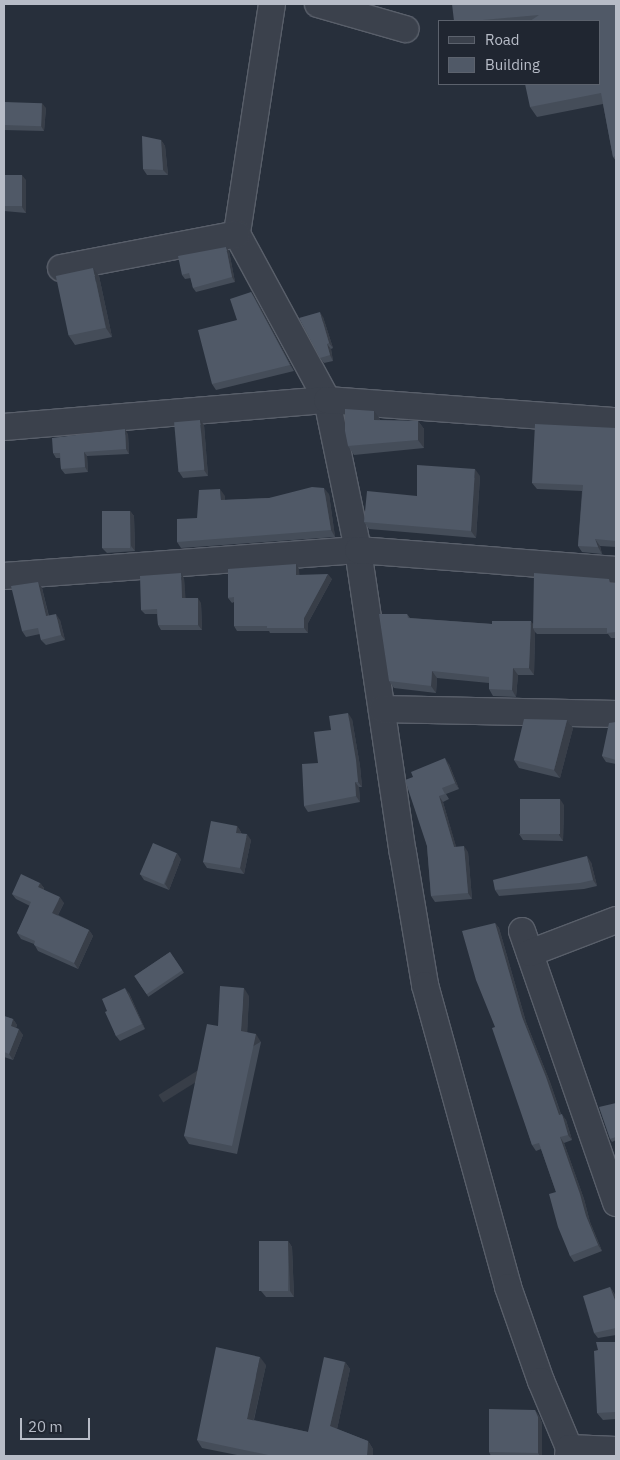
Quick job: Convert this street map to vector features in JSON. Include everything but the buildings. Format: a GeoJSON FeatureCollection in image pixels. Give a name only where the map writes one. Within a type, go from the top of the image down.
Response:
{"type":"FeatureCollection","features":[{"type":"Feature","properties":{"kind":"street"},"geometry":{"type":"LineString","coordinates":[[272,4],[237,234],[327,400],[358,550],[425,985],[508,1287],[541,1381],[569,1452],[616,1450]]}},
{"type":"Feature","properties":{"kind":"street"},"geometry":{"type":"LineString","coordinates":[[318,4],[405,29]]}},
{"type":"Feature","properties":{"kind":"street"},"geometry":{"type":"LineString","coordinates":[[61,268],[237,234]]}},
{"type":"Feature","properties":{"kind":"street"},"geometry":{"type":"LineString","coordinates":[[4,427],[327,400],[616,421]]}},
{"type":"Feature","properties":{"kind":"street"},"geometry":{"type":"LineString","coordinates":[[4,576],[358,550],[616,570]]}},
{"type":"Feature","properties":{"kind":"street"},"geometry":{"type":"LineString","coordinates":[[382,709],[616,714]]}},
{"type":"Feature","properties":{"kind":"street"},"geometry":{"type":"LineString","coordinates":[[616,920],[526,942],[616,1204]]}}]}
